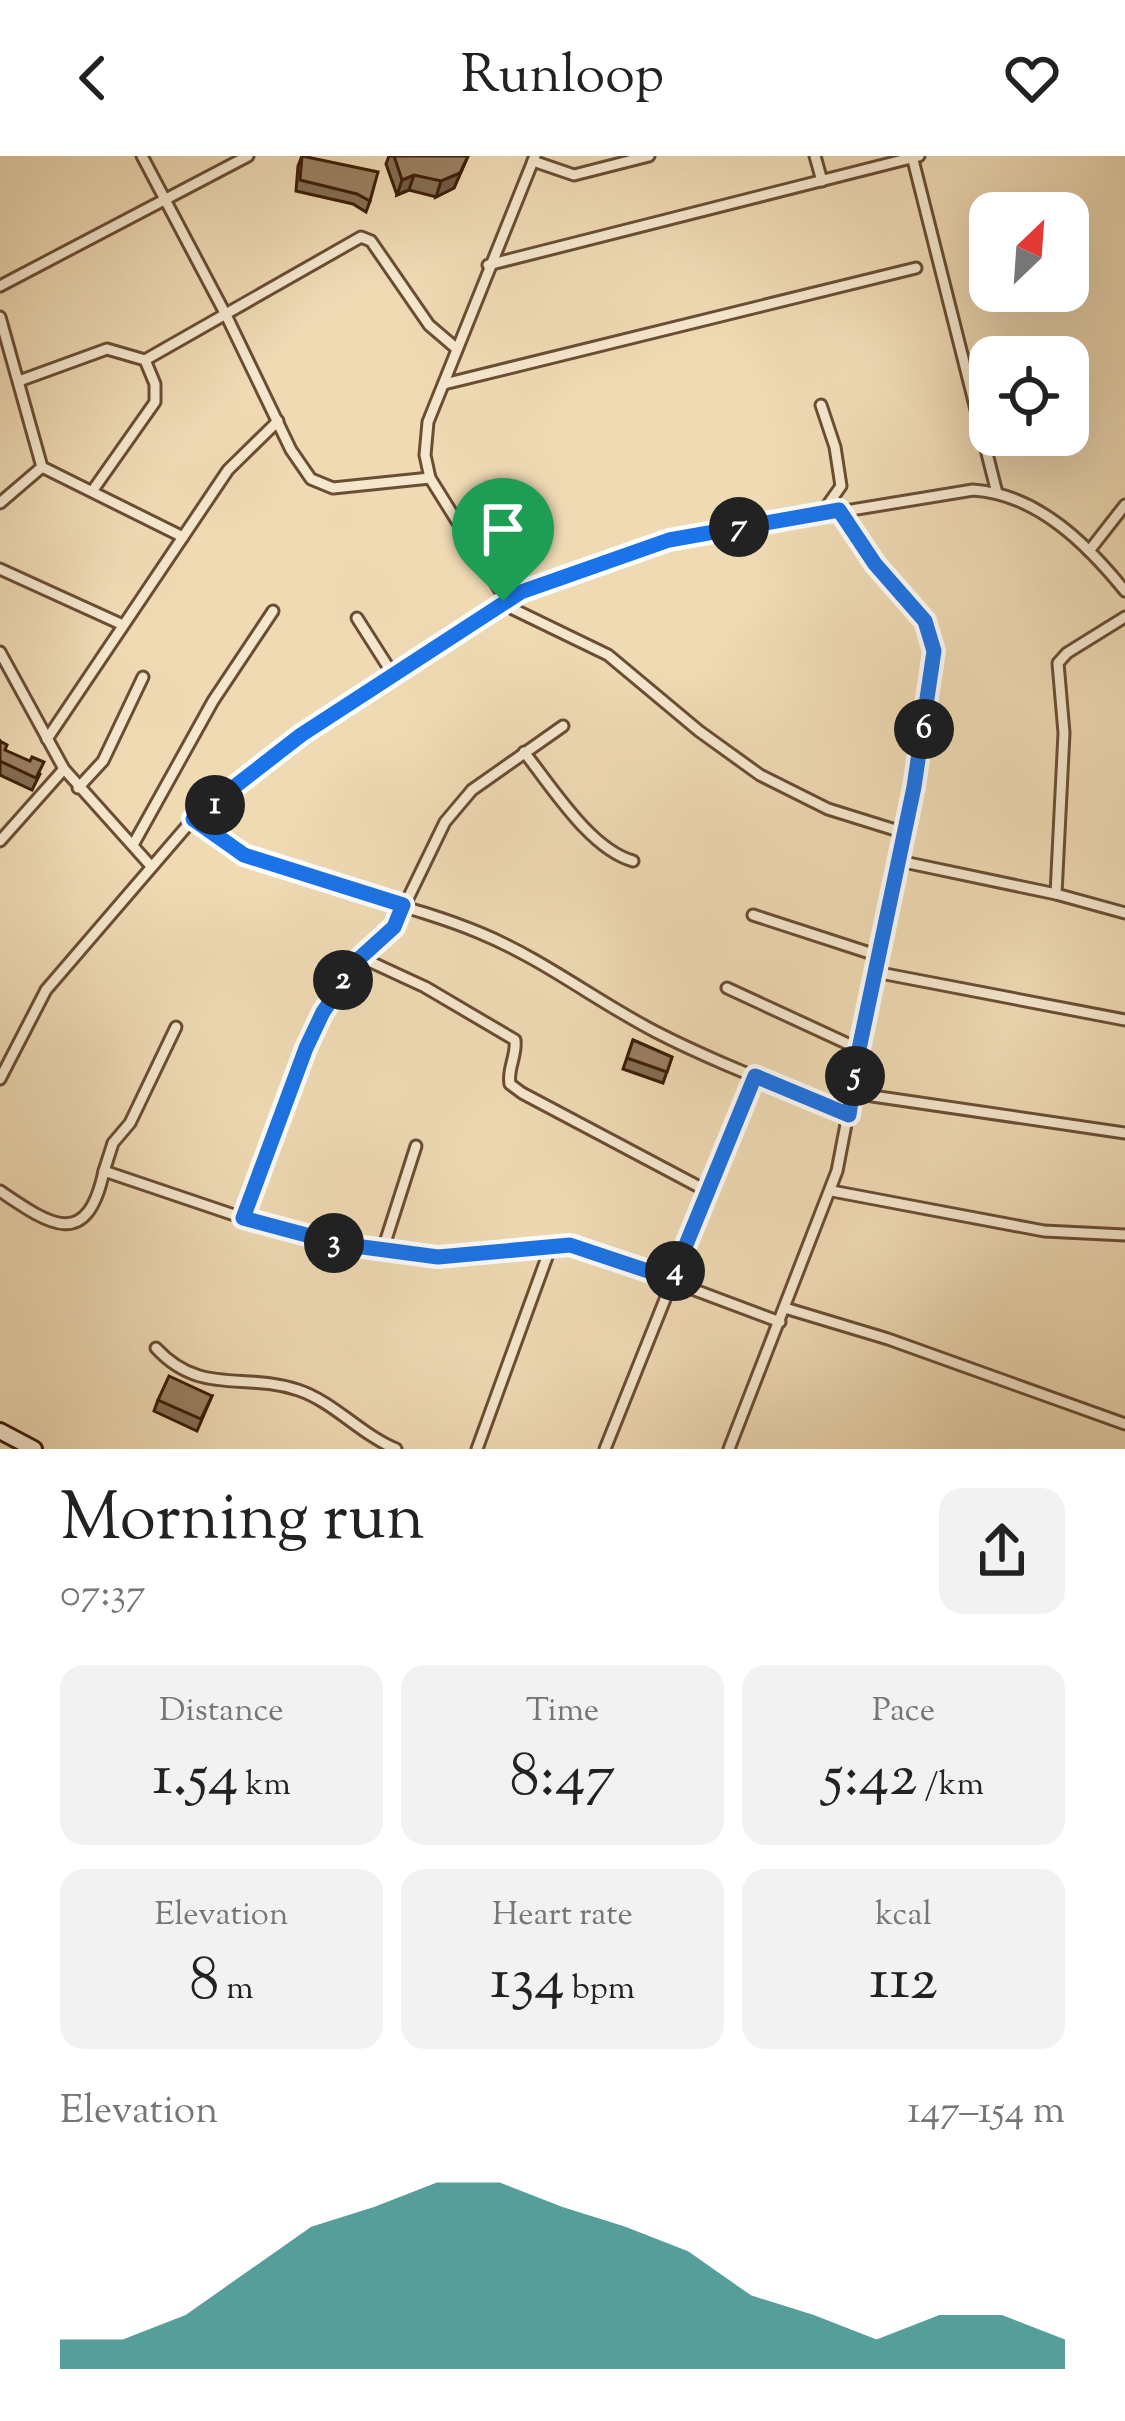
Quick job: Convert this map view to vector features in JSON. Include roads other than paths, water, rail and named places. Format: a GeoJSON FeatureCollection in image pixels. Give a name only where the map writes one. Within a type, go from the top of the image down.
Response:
{"type":"FeatureCollection","features":[{"type":"Feature","properties":{"kind":"street"},"geometry":{"type":"LineString","coordinates":[[142,156],[304,470],[318,484],[333,488],[430,478]]}},
{"type":"Feature","properties":{"kind":"street"},"geometry":{"type":"LineString","coordinates":[[0,286],[248,156]]}},
{"type":"Feature","properties":{"kind":"street"},"geometry":{"type":"LineString","coordinates":[[649,156],[574,175],[534,159],[428,422],[425,455],[430,478],[503,601],[608,655],[760,775],[828,808],[904,833]]}},
{"type":"Feature","properties":{"kind":"street"},"geometry":{"type":"LineString","coordinates":[[815,156],[822,181]]}},
{"type":"Feature","properties":{"kind":"street"},"geometry":{"type":"LineString","coordinates":[[488,266],[915,157],[997,493]]}},
{"type":"Feature","properties":{"kind":"street"},"geometry":{"type":"LineString","coordinates":[[19,381],[107,349],[145,360],[361,237],[370,241],[429,325],[457,349]]}},
{"type":"Feature","properties":{"kind":"street"},"geometry":{"type":"LineString","coordinates":[[444,384],[916,268]]}},
{"type":"Feature","properties":{"kind":"street"},"geometry":{"type":"LineString","coordinates":[[0,316],[42,467]]}},
{"type":"Feature","properties":{"kind":"street"},"geometry":{"type":"LineString","coordinates":[[93,490],[155,402],[155,384],[145,360]]}},
{"type":"Feature","properties":{"kind":"street"},"geometry":{"type":"LineString","coordinates":[[820,405],[835,447],[841,486],[822,513]]}},
{"type":"Feature","properties":{"kind":"street"},"geometry":{"type":"LineString","coordinates":[[47,739],[242,453],[278,421]]}},
{"type":"Feature","properties":{"kind":"street"},"geometry":{"type":"LineString","coordinates":[[42,467],[183,537]]}},
{"type":"Feature","properties":{"kind":"street"},"geometry":{"type":"LineString","coordinates":[[0,502],[42,467]]}},
{"type":"Feature","properties":{"kind":"street"},"geometry":{"type":"LineString","coordinates":[[0,1079],[46,989],[193,819],[301,735],[503,601],[669,540],[950,492],[997,493],[1024,502],[1089,550],[1125,591]]}},
{"type":"Feature","properties":{"kind":"street"},"geometry":{"type":"LineString","coordinates":[[1089,550],[1125,505]]}},
{"type":"Feature","properties":{"kind":"street"},"geometry":{"type":"LineString","coordinates":[[730,1449],[832,1190],[933,673],[933,637],[839,510]]}},
{"type":"Feature","properties":{"kind":"street"},"geometry":{"type":"LineString","coordinates":[[0,569],[123,625]]}},
{"type":"Feature","properties":{"kind":"street"},"geometry":{"type":"LineString","coordinates":[[133,845],[213,701],[273,611]]}},
{"type":"Feature","properties":{"kind":"street"},"geometry":{"type":"LineString","coordinates":[[1056,894],[1064,733],[1058,663],[1125,616]]}},
{"type":"Feature","properties":{"kind":"street"},"geometry":{"type":"LineString","coordinates":[[357,618],[392,673]]}},
{"type":"Feature","properties":{"kind":"street"},"geometry":{"type":"LineString","coordinates":[[0,652],[64,769],[150,865]]}},
{"type":"Feature","properties":{"kind":"street"},"geometry":{"type":"LineString","coordinates":[[78,788],[103,761],[143,676]]}},
{"type":"Feature","properties":{"kind":"street"},"geometry":{"type":"LineString","coordinates":[[243,1218],[323,1012],[361,957],[394,927],[446,822],[472,790],[563,726]]}},
{"type":"Feature","properties":{"kind":"street"},"geometry":{"type":"LineString","coordinates":[[524,752],[599,842],[618,857],[633,861]]}},
{"type":"Feature","properties":{"kind":"street"},"geometry":{"type":"LineString","coordinates":[[0,841],[64,769]]}},
{"type":"Feature","properties":{"kind":"street"},"geometry":{"type":"LineString","coordinates":[[193,819],[244,855],[403,905],[515,948],[655,1031],[849,1115]]}},
{"type":"Feature","properties":{"kind":"street"},"geometry":{"type":"LineString","coordinates":[[899,861],[1125,913]]}},
{"type":"Feature","properties":{"kind":"street"},"geometry":{"type":"LineString","coordinates":[[753,915],[878,956]]}},
{"type":"Feature","properties":{"kind":"street"},"geometry":{"type":"LineString","coordinates":[[361,957],[425,987],[515,1040],[508,1076],[522,1093],[707,1191]]}},
{"type":"Feature","properties":{"kind":"street"},"geometry":{"type":"LineString","coordinates":[[875,973],[1125,1021]]}},
{"type":"Feature","properties":{"kind":"street"},"geometry":{"type":"LineString","coordinates":[[727,988],[859,1049]]}},
{"type":"Feature","properties":{"kind":"street"},"geometry":{"type":"LineString","coordinates":[[0,1191],[43,1220],[65,1226],[86,1217],[97,1203],[113,1143],[130,1123],[176,1027]]}},
{"type":"Feature","properties":{"kind":"street"},"geometry":{"type":"LineString","coordinates":[[605,1449],[755,1076]]}},
{"type":"Feature","properties":{"kind":"street"},"geometry":{"type":"LineString","coordinates":[[852,1094],[1125,1133]]}},
{"type":"Feature","properties":{"kind":"street"},"geometry":{"type":"LineString","coordinates":[[382,1252],[416,1146]]}},
{"type":"Feature","properties":{"kind":"street"},"geometry":{"type":"LineString","coordinates":[[104,1171],[243,1218],[382,1252],[438,1257],[580,1247],[780,1322]]}},
{"type":"Feature","properties":{"kind":"street"},"geometry":{"type":"LineString","coordinates":[[832,1190],[1044,1231],[1125,1234]]}},
{"type":"Feature","properties":{"kind":"street"},"geometry":{"type":"LineString","coordinates":[[477,1449],[551,1246]]}},
{"type":"Feature","properties":{"kind":"street"},"geometry":{"type":"LineString","coordinates":[[785,1308],[888,1339],[1125,1424]]}},
{"type":"Feature","properties":{"kind":"street"},"geometry":{"type":"LineString","coordinates":[[156,1348],[170,1363],[200,1378],[300,1390],[396,1449]]}},
{"type":"Feature","properties":{"kind":"street"},"geometry":{"type":"LineString","coordinates":[[0,1431],[34,1449]]}}]}
